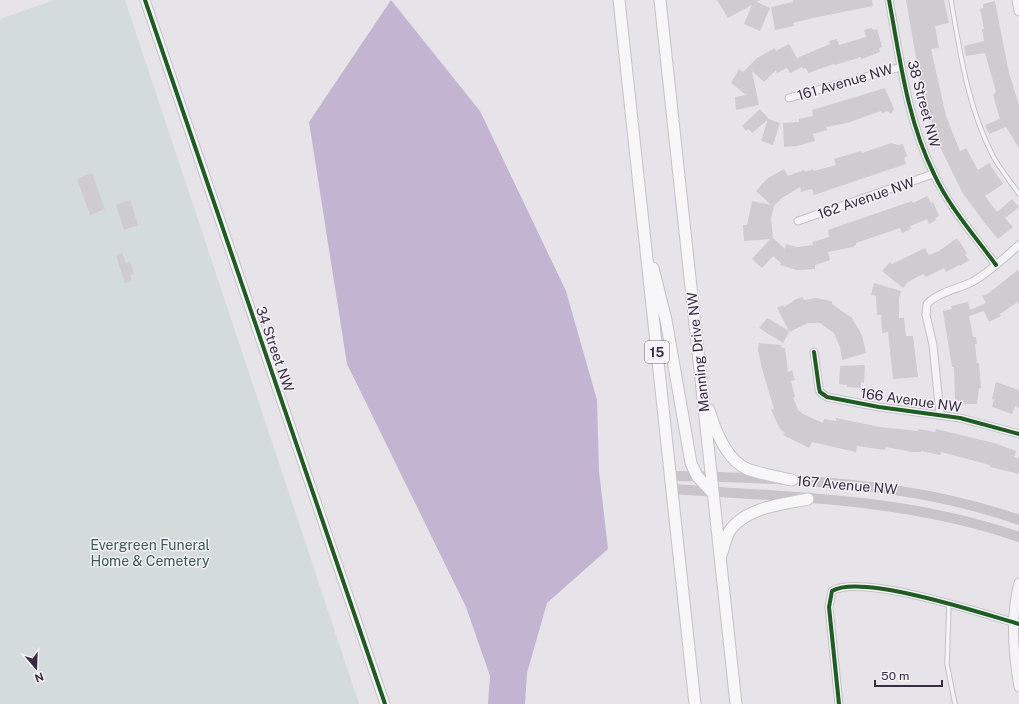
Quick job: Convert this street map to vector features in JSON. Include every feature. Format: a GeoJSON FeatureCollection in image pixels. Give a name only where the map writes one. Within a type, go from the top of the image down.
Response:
{"type":"FeatureCollection","features":[{"type":"Feature","properties":{"kind":"main road","name":"15"},"geometry":{"type":"LineString","coordinates":[[619,0],[671,476],[694,704]]}},
{"type":"Feature","properties":{"kind":"main road","name":"Manning Drive NW"},"geometry":{"type":"LineString","coordinates":[[660,0],[736,704]]}},
{"type":"Feature","properties":{"kind":"main road"},"geometry":{"type":"LineString","coordinates":[[644,235],[662,302],[690,463],[697,476],[712,492]]}},
{"type":"Feature","properties":{"kind":"main road"},"geometry":{"type":"LineString","coordinates":[[701,381],[713,423],[725,446],[739,464],[760,472],[792,480]]}},
{"type":"Feature","properties":{"kind":"main road","name":"167 Avenue NW"},"geometry":{"type":"LineString","coordinates":[[671,476],[711,476],[863,485],[964,502],[1019,520]]}},
{"type":"Feature","properties":{"kind":"main road","name":"167 Avenue NW"},"geometry":{"type":"LineString","coordinates":[[672,489],[896,507],[970,521],[1019,537]]}},
{"type":"Feature","properties":{"kind":"main road"},"geometry":{"type":"LineString","coordinates":[[720,557],[730,529],[744,517],[762,509],[808,499]]}},
{"type":"Feature","properties":{"kind":"street","name":"34 Street NW"},"geometry":{"type":"LineString","coordinates":[[145,0],[385,704]]}},
{"type":"Feature","properties":{"kind":"street","name":"38 Street NW"},"geometry":{"type":"LineString","coordinates":[[889,0],[901,67],[913,118],[934,174],[945,195],[996,265]]}},
{"type":"Feature","properties":{"kind":"street"},"geometry":{"type":"LineString","coordinates":[[1017,0],[1019,11]]}},
{"type":"Feature","properties":{"kind":"street","name":"161 Avenue NW"},"geometry":{"type":"LineString","coordinates":[[789,98],[901,67]]}},
{"type":"Feature","properties":{"kind":"street","name":"162 Avenue NW"},"geometry":{"type":"LineString","coordinates":[[798,221],[934,174]]}},
{"type":"Feature","properties":{"kind":"street"},"geometry":{"type":"LineString","coordinates":[[940,414],[933,345],[926,315],[927,304],[936,297],[972,282],[996,265],[1019,245]]}},
{"type":"Feature","properties":{"kind":"street","name":"166 Avenue NW"},"geometry":{"type":"LineString","coordinates":[[814,352],[818,382],[823,395],[833,399],[863,404],[940,414],[1019,434]]}},
{"type":"Feature","properties":{"kind":"street"},"geometry":{"type":"LineString","coordinates":[[1019,583],[1013,644],[1019,687]]}},
{"type":"Feature","properties":{"kind":"street"},"geometry":{"type":"LineString","coordinates":[[839,704],[829,607],[832,591],[843,586],[878,589],[949,603],[1016,623]]}},
{"type":"Feature","properties":{"kind":"lane"},"geometry":{"type":"LineString","coordinates":[[951,0],[963,66],[972,102],[993,156],[1019,194]]}},
{"type":"Feature","properties":{"kind":"lane"},"geometry":{"type":"LineString","coordinates":[[949,603],[947,664],[955,704]]}},
{"type":"Feature","properties":{"kind":"green space","name":"Evergreen Funeral Home & Cemetery"},"geometry":{"type":"Polygon","coordinates":[[[54,0],[125,0],[359,704],[0,704],[0,19],[54,0]]]}},
{"type":"Feature","properties":{"kind":"shaded area"},"geometry":{"type":"Polygon","coordinates":[[[391,0],[480,111],[566,291],[597,400],[599,471],[608,549],[547,603],[527,673],[525,704],[488,704],[490,676],[466,607],[347,364],[309,122],[391,0]]]}},
{"type":"Feature","properties":{"kind":"building"},"geometry":{"type":"Polygon","coordinates":[[[717,0],[760,0],[757,2],[770,8],[760,31],[744,24],[752,5],[728,18],[717,0]]]}},
{"type":"Feature","properties":{"kind":"building"},"geometry":{"type":"Polygon","coordinates":[[[792,0],[872,0],[873,6],[813,18],[793,23],[794,26],[775,30],[771,7],[793,2],[792,0]]]}},
{"type":"Feature","properties":{"kind":"building"},"geometry":{"type":"Polygon","coordinates":[[[906,0],[944,0],[949,23],[935,26],[939,48],[931,49],[946,116],[960,151],[966,148],[978,170],[989,163],[1003,184],[985,196],[997,212],[1012,199],[1019,207],[1005,218],[1013,227],[998,239],[962,192],[939,145],[922,92],[906,0]]]}},
{"type":"Feature","properties":{"kind":"building"},"geometry":{"type":"Polygon","coordinates":[[[995,1],[1009,73],[1019,105],[1019,148],[1006,127],[989,134],[985,125],[1000,119],[993,95],[996,92],[985,53],[966,56],[964,46],[984,41],[982,29],[984,29],[980,9],[983,8],[983,4],[995,1]]]}},
{"type":"Feature","properties":{"kind":"building"},"geometry":{"type":"Polygon","coordinates":[[[872,28],[873,30],[877,29],[882,47],[879,48],[880,52],[870,56],[834,64],[808,73],[806,68],[803,69],[802,67],[790,73],[787,68],[777,73],[776,70],[764,82],[752,71],[759,105],[736,110],[735,97],[746,95],[731,83],[739,69],[743,72],[757,58],[775,48],[776,51],[789,44],[797,58],[830,44],[829,41],[837,39],[839,45],[866,37],[864,30],[872,28]]]}},
{"type":"Feature","properties":{"kind":"building"},"geometry":{"type":"Polygon","coordinates":[[[885,88],[894,109],[891,114],[887,111],[882,113],[881,111],[847,123],[826,127],[827,130],[813,134],[815,141],[797,146],[784,147],[783,123],[799,122],[799,119],[813,116],[812,110],[885,88]]]}},
{"type":"Feature","properties":{"kind":"building"},"geometry":{"type":"Polygon","coordinates":[[[760,109],[769,119],[752,133],[749,129],[746,131],[742,126],[760,109]]]}},
{"type":"Feature","properties":{"kind":"building"},"geometry":{"type":"Polygon","coordinates":[[[768,119],[780,123],[773,145],[761,141],[768,119]]]}},
{"type":"Feature","properties":{"kind":"building"},"geometry":{"type":"Polygon","coordinates":[[[891,143],[898,145],[903,144],[907,156],[904,158],[906,164],[814,195],[812,189],[801,192],[800,187],[782,198],[774,206],[771,218],[773,238],[785,249],[786,244],[797,247],[813,245],[812,242],[829,237],[828,230],[912,201],[913,203],[927,196],[931,203],[933,202],[939,216],[935,218],[936,220],[929,224],[927,219],[910,226],[911,229],[902,233],[900,228],[856,243],[853,247],[828,252],[830,260],[815,265],[815,269],[797,270],[780,265],[781,263],[773,256],[762,268],[752,259],[770,239],[744,241],[743,225],[747,225],[752,201],[771,205],[756,191],[768,178],[784,169],[788,176],[804,170],[805,172],[813,169],[814,171],[836,165],[834,159],[861,151],[862,153],[891,143]]]}},
{"type":"Feature","properties":{"kind":"building"},"geometry":{"type":"Polygon","coordinates":[[[92,173],[105,209],[90,215],[77,179],[92,173]]]}},
{"type":"Feature","properties":{"kind":"building"},"geometry":{"type":"Polygon","coordinates":[[[130,200],[138,225],[124,230],[116,205],[130,200]]]}},
{"type":"Feature","properties":{"kind":"building"},"geometry":{"type":"Polygon","coordinates":[[[957,238],[967,253],[965,255],[969,260],[960,266],[959,265],[946,272],[944,268],[926,277],[923,274],[908,282],[903,288],[882,271],[890,262],[892,264],[925,248],[929,255],[939,251],[957,238]]]}},
{"type":"Feature","properties":{"kind":"building"},"geometry":{"type":"Polygon","coordinates":[[[122,253],[126,263],[130,261],[134,274],[130,275],[132,281],[125,283],[116,255],[122,253]]]}},
{"type":"Feature","properties":{"kind":"building"},"geometry":{"type":"Polygon","coordinates":[[[1019,269],[1019,301],[1000,314],[1001,316],[989,322],[984,311],[969,316],[973,337],[976,337],[977,344],[975,344],[977,363],[979,363],[981,388],[979,388],[977,404],[963,404],[963,402],[955,400],[954,367],[952,367],[943,311],[952,309],[951,306],[968,302],[970,310],[986,303],[982,296],[989,293],[1019,269]]]}},
{"type":"Feature","properties":{"kind":"building"},"geometry":{"type":"Polygon","coordinates":[[[874,283],[901,291],[899,298],[899,318],[904,318],[906,336],[913,336],[918,377],[893,379],[888,332],[882,333],[881,315],[877,315],[876,296],[871,295],[874,283]]]}},
{"type":"Feature","properties":{"kind":"building"},"geometry":{"type":"Polygon","coordinates":[[[803,297],[804,300],[816,298],[832,301],[832,304],[852,318],[862,335],[866,353],[842,360],[840,347],[834,333],[820,323],[808,323],[789,332],[783,343],[759,328],[767,318],[789,331],[777,308],[783,305],[784,307],[796,299],[803,297]]]}},
{"type":"Feature","properties":{"kind":"building"},"geometry":{"type":"Polygon","coordinates":[[[759,343],[782,345],[780,347],[785,348],[788,372],[792,370],[795,380],[791,381],[795,397],[793,397],[798,410],[803,414],[823,423],[824,419],[836,421],[836,418],[880,427],[918,431],[918,429],[935,432],[936,429],[994,443],[1016,451],[1014,457],[1019,459],[1019,474],[941,452],[940,455],[886,447],[885,450],[857,446],[856,452],[812,442],[809,448],[783,435],[785,433],[780,429],[771,410],[774,409],[762,369],[758,350],[759,343]]]}},
{"type":"Feature","properties":{"kind":"building"},"geometry":{"type":"Polygon","coordinates":[[[865,365],[864,383],[861,382],[861,388],[847,387],[847,385],[839,384],[840,366],[865,365]]]}},
{"type":"Feature","properties":{"kind":"building"},"geometry":{"type":"Polygon","coordinates":[[[996,382],[1019,390],[1019,408],[1015,406],[1012,414],[992,407],[994,400],[992,399],[996,382]]]}},
{"type":"Feature","properties":{"kind":"cycle path"},"geometry":{"type":"LineString","coordinates":[[145,0],[385,704]]}},
{"type":"Feature","properties":{"kind":"cycle path"},"geometry":{"type":"LineString","coordinates":[[889,0],[911,111],[925,153],[947,198],[996,265]]}},
{"type":"Feature","properties":{"kind":"cycle path"},"geometry":{"type":"LineString","coordinates":[[814,352],[820,392],[827,397],[879,407],[960,418],[1019,434]]}},
{"type":"Feature","properties":{"kind":"cycle path"},"geometry":{"type":"LineString","coordinates":[[839,704],[829,607],[832,591],[847,587],[869,587],[895,591],[952,604],[1019,624]]}}]}
